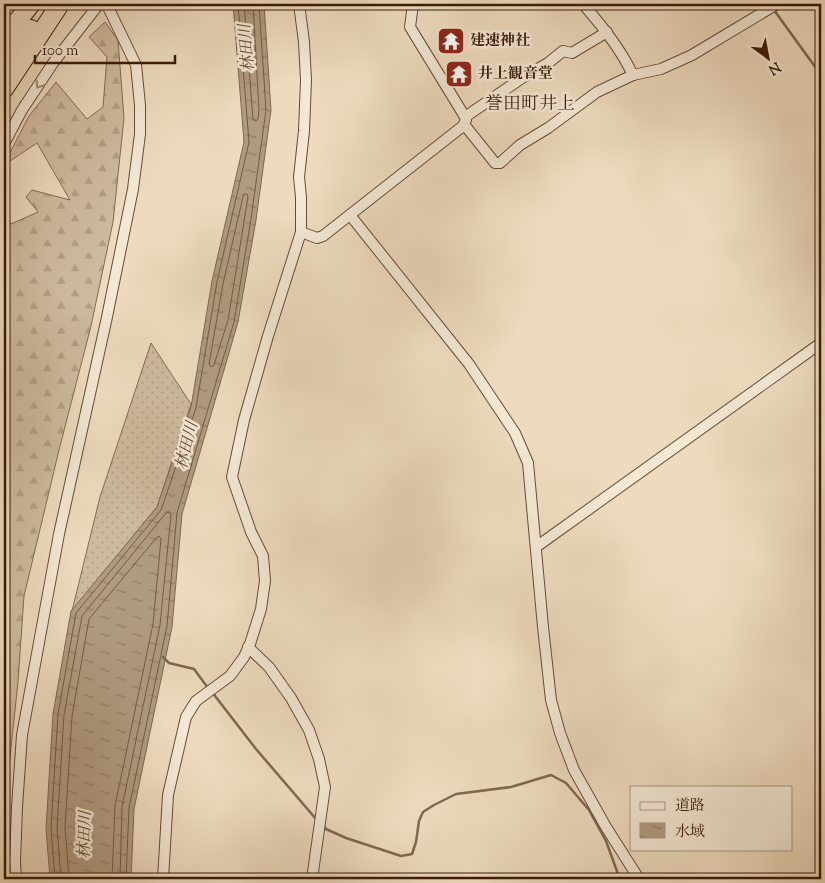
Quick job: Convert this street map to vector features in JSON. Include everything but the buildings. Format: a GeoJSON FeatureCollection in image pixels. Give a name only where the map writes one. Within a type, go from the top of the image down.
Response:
{"type":"FeatureCollection","features":[{"type":"Feature","properties":{"kind":"highway"},"geometry":{"type":"LineString","coordinates":[[4,21],[18,4]]}},
{"type":"Feature","properties":{"kind":"highway"},"geometry":{"type":"LineString","coordinates":[[4,38],[31,4]]}},
{"type":"Feature","properties":{"kind":"highway"},"geometry":{"type":"LineString","coordinates":[[4,63],[52,4]]}},
{"type":"Feature","properties":{"kind":"highway"},"geometry":{"type":"LineString","coordinates":[[4,89],[60,4]]}},
{"type":"Feature","properties":{"kind":"street"},"geometry":{"type":"LineString","coordinates":[[4,144],[22,110],[53,64],[99,4]]}},
{"type":"Feature","properties":{"kind":"street"},"geometry":{"type":"LineString","coordinates":[[16,879],[17,807],[22,735],[59,534],[133,189],[140,134],[140,105],[136,64],[105,4]]}},
{"type":"Feature","properties":{"kind":"street"},"geometry":{"type":"LineString","coordinates":[[163,879],[168,795],[186,717],[196,701],[230,676],[244,657],[261,609],[265,581],[263,556],[251,532],[232,477],[244,420],[300,232],[301,198],[299,177],[304,131],[306,80],[299,4]]}},
{"type":"Feature","properties":{"kind":"street"},"geometry":{"type":"LineString","coordinates":[[412,4],[410,27],[426,52],[467,128],[495,163],[500,163],[520,145],[548,128],[597,92],[633,75],[661,69],[692,56],[777,4]]}},
{"type":"Feature","properties":{"kind":"street"},"geometry":{"type":"LineString","coordinates":[[583,4],[607,32],[626,59],[633,75]]}},
{"type":"Feature","properties":{"kind":"street"},"geometry":{"type":"LineString","coordinates":[[300,232],[316,238],[323,236],[464,121],[522,78],[548,63],[563,51],[572,53],[607,32]]}},
{"type":"Feature","properties":{"kind":"street"},"geometry":{"type":"LineString","coordinates":[[350,215],[468,364],[515,433],[528,463],[551,700],[560,733],[574,770],[606,827],[639,879]]}},
{"type":"Feature","properties":{"kind":"street"},"geometry":{"type":"LineString","coordinates":[[536,547],[821,343]]}},
{"type":"Feature","properties":{"kind":"street"},"geometry":{"type":"LineString","coordinates":[[248,647],[269,667],[291,698],[308,730],[319,759],[325,787],[312,879]]}},
{"type":"Feature","properties":{"kind":"green space"},"geometry":{"type":"Polygon","coordinates":[[[105,22],[118,40],[124,118],[113,222],[91,326],[24,596],[18,682],[5,804],[6,879],[4,879],[4,347],[6,347],[7,339],[4,335],[4,215],[11,224],[38,212],[26,197],[32,190],[70,200],[37,143],[4,164],[29,116],[56,82],[87,119],[103,107],[107,57],[89,37],[105,22]]]}},
{"type":"Feature","properties":{"kind":"green space"},"geometry":{"type":"Polygon","coordinates":[[[151,343],[191,404],[157,507],[72,611],[100,497],[151,343]]]}},
{"type":"Feature","properties":{"kind":"water","name":"林田川"},"geometry":{"type":"Polygon","coordinates":[[[233,4],[264,4],[271,110],[256,220],[238,322],[182,514],[172,627],[134,809],[131,879],[50,879],[46,828],[53,714],[71,611],[157,507],[191,407],[212,281],[244,142],[233,4]]]}},
{"type":"Feature","properties":{"kind":"waterway"},"geometry":{"type":"LineString","coordinates":[[774,10],[821,75]]}},
{"type":"Feature","properties":{"kind":"waterway"},"geometry":{"type":"LineString","coordinates":[[163,657],[169,663],[194,669],[208,688]]}},
{"type":"Feature","properties":{"kind":"waterway"},"geometry":{"type":"LineString","coordinates":[[212,692],[256,749],[316,819]]}},
{"type":"Feature","properties":{"kind":"waterway"},"geometry":{"type":"LineString","coordinates":[[324,826],[326,829],[346,838],[401,856],[412,854],[419,821],[423,812],[434,805],[456,794],[511,787],[551,775],[566,783],[589,810],[606,841],[618,874],[623,879]]}},
{"type":"Feature","properties":{"kind":"place","name":"建速神社"},"geometry":{"type":"Point","coordinates":[451,41]}},
{"type":"Feature","properties":{"kind":"place","name":"井上観音堂"},"geometry":{"type":"Point","coordinates":[459,74]}},
{"type":"Feature","properties":{"kind":"district","name":"誉田町井上"},"geometry":{"type":"Point","coordinates":[530,105]}}]}
